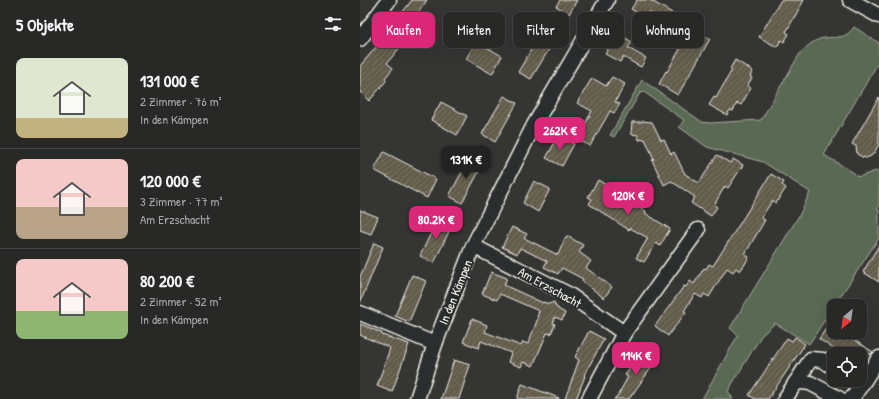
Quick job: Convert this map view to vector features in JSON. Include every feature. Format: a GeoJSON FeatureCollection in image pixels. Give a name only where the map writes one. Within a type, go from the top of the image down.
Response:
{"type":"FeatureCollection","features":[{"type":"Feature","properties":{"kind":"street"},"geometry":{"type":"LineString","coordinates":[[360,39],[389,0]]}},
{"type":"Feature","properties":{"kind":"street","name":"In den Kämpen"},"geometry":{"type":"LineString","coordinates":[[417,399],[435,344],[473,246],[534,125],[607,0]]}},
{"type":"Feature","properties":{"kind":"street"},"geometry":{"type":"LineString","coordinates":[[850,0],[879,16]]}},
{"type":"Feature","properties":{"kind":"street"},"geometry":{"type":"LineString","coordinates":[[589,399],[624,333],[698,230]]}},
{"type":"Feature","properties":{"kind":"street","name":"Am Erzschacht"},"geometry":{"type":"LineString","coordinates":[[473,246],[568,294],[624,333]]}},
{"type":"Feature","properties":{"kind":"street"},"geometry":{"type":"LineString","coordinates":[[360,313],[435,344]]}},
{"type":"Feature","properties":{"kind":"street"},"geometry":{"type":"LineString","coordinates":[[867,371],[879,358]]}},
{"type":"Feature","properties":{"kind":"street"},"geometry":{"type":"LineString","coordinates":[[785,399],[811,359],[823,360],[827,363]]}},
{"type":"Feature","properties":{"kind":"street"},"geometry":{"type":"LineString","coordinates":[[795,383],[810,383],[840,399]]}},
{"type":"Feature","properties":{"kind":"street"},"geometry":{"type":"LineString","coordinates":[[850,399],[852,399],[856,387]]}},
{"type":"Feature","properties":{"kind":"green space"},"geometry":{"type":"Polygon","coordinates":[[[854,27],[879,43],[879,61],[824,155],[858,177],[876,171],[879,173],[879,207],[877,209],[879,210],[879,238],[839,299],[827,299],[827,317],[809,344],[775,323],[761,336],[728,391],[733,399],[702,399],[738,335],[730,328],[800,214],[810,192],[763,162],[707,147],[679,127],[684,120],[644,92],[640,93],[614,137],[610,135],[642,80],[702,122],[710,123],[761,120],[799,55],[805,49],[812,43],[822,38],[841,37],[850,32],[854,27]]]}},
{"type":"Feature","properties":{"kind":"building"},"geometry":{"type":"Polygon","coordinates":[[[412,0],[427,0],[419,12],[403,12],[412,0]]]}},
{"type":"Feature","properties":{"kind":"building"},"geometry":{"type":"Polygon","coordinates":[[[560,0],[577,0],[569,14],[569,12],[566,12],[556,6],[560,0]]]}},
{"type":"Feature","properties":{"kind":"building"},"geometry":{"type":"Polygon","coordinates":[[[637,0],[650,0],[670,12],[636,12],[631,9],[637,0]]]}},
{"type":"Feature","properties":{"kind":"building"},"geometry":{"type":"Polygon","coordinates":[[[781,0],[804,0],[786,32],[789,34],[784,42],[781,40],[777,47],[759,37],[781,0]]]}},
{"type":"Feature","properties":{"kind":"building"},"geometry":{"type":"Polygon","coordinates":[[[704,36],[710,39],[678,95],[659,84],[666,71],[667,72],[680,48],[704,48],[704,36]]]}},
{"type":"Feature","properties":{"kind":"building"},"geometry":{"type":"Polygon","coordinates":[[[624,37],[632,42],[628,48],[646,58],[641,67],[623,57],[620,62],[605,54],[608,48],[624,48],[624,37]]]}},
{"type":"Feature","properties":{"kind":"building"},"geometry":{"type":"Polygon","coordinates":[[[375,48],[399,48],[387,63],[393,68],[385,78],[386,81],[369,101],[360,92],[360,66],[375,48]]]}},
{"type":"Feature","properties":{"kind":"building"},"geometry":{"type":"Polygon","coordinates":[[[472,48],[488,48],[502,56],[492,74],[466,59],[472,48]]]}},
{"type":"Feature","properties":{"kind":"building"},"geometry":{"type":"Polygon","coordinates":[[[532,48],[550,48],[531,79],[518,72],[532,48]]]}},
{"type":"Feature","properties":{"kind":"building"},"geometry":{"type":"Polygon","coordinates":[[[735,60],[753,71],[750,76],[752,78],[747,86],[751,88],[741,105],[737,103],[733,111],[730,110],[727,115],[709,105],[714,97],[716,98],[732,70],[730,69],[735,60]]]}},
{"type":"Feature","properties":{"kind":"building"},"geometry":{"type":"Polygon","coordinates":[[[612,77],[625,84],[615,102],[620,104],[614,113],[610,111],[590,146],[577,139],[592,111],[577,103],[592,78],[606,86],[612,77]]]}},
{"type":"Feature","properties":{"kind":"building"},"geometry":{"type":"Polygon","coordinates":[[[504,96],[517,103],[495,142],[482,134],[504,96]]]}},
{"type":"Feature","properties":{"kind":"building"},"geometry":{"type":"Polygon","coordinates":[[[879,97],[879,144],[874,153],[866,158],[857,154],[856,146],[852,144],[879,97]]]}},
{"type":"Feature","properties":{"kind":"building"},"geometry":{"type":"Polygon","coordinates":[[[441,102],[467,116],[457,135],[431,120],[441,102]]]}},
{"type":"Feature","properties":{"kind":"building"},"geometry":{"type":"Polygon","coordinates":[[[632,122],[652,122],[661,140],[664,139],[671,154],[674,152],[685,174],[699,183],[717,155],[730,163],[733,159],[743,165],[728,188],[725,186],[714,205],[717,207],[711,216],[691,203],[695,197],[671,181],[664,185],[652,160],[654,159],[645,139],[639,140],[638,135],[631,134],[632,122]]]}},
{"type":"Feature","properties":{"kind":"building"},"geometry":{"type":"Polygon","coordinates":[[[559,135],[574,144],[562,166],[546,158],[559,135]]]}},
{"type":"Feature","properties":{"kind":"building"},"geometry":{"type":"Polygon","coordinates":[[[384,152],[436,179],[427,198],[374,170],[384,152]]]}},
{"type":"Feature","properties":{"kind":"building"},"geometry":{"type":"Polygon","coordinates":[[[470,157],[483,164],[462,203],[449,196],[470,157]]]}},
{"type":"Feature","properties":{"kind":"building"},"geometry":{"type":"Polygon","coordinates":[[[771,174],[784,182],[782,185],[786,188],[776,203],[772,201],[761,218],[765,220],[745,254],[749,257],[745,264],[740,271],[736,268],[733,272],[727,268],[709,297],[704,294],[702,298],[695,294],[684,311],[686,312],[668,336],[655,326],[684,286],[686,287],[690,281],[694,284],[704,268],[706,269],[709,264],[713,266],[771,174]]]}},
{"type":"Feature","properties":{"kind":"building"},"geometry":{"type":"Polygon","coordinates":[[[598,180],[614,190],[618,183],[626,188],[621,196],[646,211],[645,213],[670,229],[660,246],[656,243],[644,262],[636,258],[648,238],[630,228],[629,230],[589,204],[592,199],[588,197],[598,180]]]}},
{"type":"Feature","properties":{"kind":"building"},"geometry":{"type":"Polygon","coordinates":[[[534,181],[550,189],[538,212],[523,203],[534,181]]]}},
{"type":"Feature","properties":{"kind":"building"},"geometry":{"type":"Polygon","coordinates":[[[360,210],[378,217],[371,234],[360,230],[360,210]]]}},
{"type":"Feature","properties":{"kind":"building"},"geometry":{"type":"Polygon","coordinates":[[[439,216],[453,223],[434,263],[420,256],[439,216]]]}},
{"type":"Feature","properties":{"kind":"building"},"geometry":{"type":"Polygon","coordinates":[[[512,227],[527,234],[524,238],[558,255],[567,236],[583,245],[579,252],[591,261],[586,268],[612,287],[604,298],[582,281],[583,279],[562,268],[558,274],[544,267],[547,261],[520,248],[517,254],[502,247],[512,227]]]}},
{"type":"Feature","properties":{"kind":"building"},"geometry":{"type":"Polygon","coordinates":[[[374,243],[383,247],[360,303],[360,277],[374,243]]]}},
{"type":"Feature","properties":{"kind":"building"},"geometry":{"type":"Polygon","coordinates":[[[879,245],[879,282],[863,272],[879,245]]]}},
{"type":"Feature","properties":{"kind":"building"},"geometry":{"type":"Polygon","coordinates":[[[491,272],[507,278],[504,285],[543,303],[549,304],[554,302],[558,309],[565,313],[562,320],[555,317],[553,323],[555,324],[551,334],[547,333],[533,366],[523,362],[521,367],[508,362],[511,353],[481,341],[479,348],[463,342],[472,319],[487,325],[485,332],[521,346],[523,342],[528,344],[538,318],[539,311],[500,294],[497,300],[482,294],[491,272]]]}},
{"type":"Feature","properties":{"kind":"building"},"geometry":{"type":"Polygon","coordinates":[[[412,275],[426,281],[409,322],[395,316],[412,275]]]}},
{"type":"Feature","properties":{"kind":"building"},"geometry":{"type":"Polygon","coordinates":[[[360,324],[382,333],[382,335],[409,344],[392,392],[377,386],[390,348],[360,335],[360,324]]]}},
{"type":"Feature","properties":{"kind":"building"},"geometry":{"type":"Polygon","coordinates":[[[827,327],[827,339],[852,339],[865,347],[831,347],[819,339],[827,327]]]}},
{"type":"Feature","properties":{"kind":"building"},"geometry":{"type":"Polygon","coordinates":[[[589,331],[604,339],[584,375],[585,376],[576,399],[565,399],[579,360],[575,357],[589,331]]]}},
{"type":"Feature","properties":{"kind":"building"},"geometry":{"type":"Polygon","coordinates":[[[795,337],[805,344],[768,399],[755,399],[749,395],[787,338],[792,341],[795,337]]]}},
{"type":"Feature","properties":{"kind":"building"},"geometry":{"type":"Polygon","coordinates":[[[867,348],[873,352],[871,354],[867,354],[867,348]]]}},
{"type":"Feature","properties":{"kind":"building"},"geometry":{"type":"Polygon","coordinates":[[[643,351],[656,361],[629,399],[614,399],[618,395],[628,377],[625,375],[643,351]]]}},
{"type":"Feature","properties":{"kind":"building"},"geometry":{"type":"Polygon","coordinates":[[[454,360],[470,365],[459,399],[441,399],[454,360]]]}},
{"type":"Feature","properties":{"kind":"building"},"geometry":{"type":"Polygon","coordinates":[[[522,384],[559,398],[559,399],[517,399],[522,384]]]}}]}
